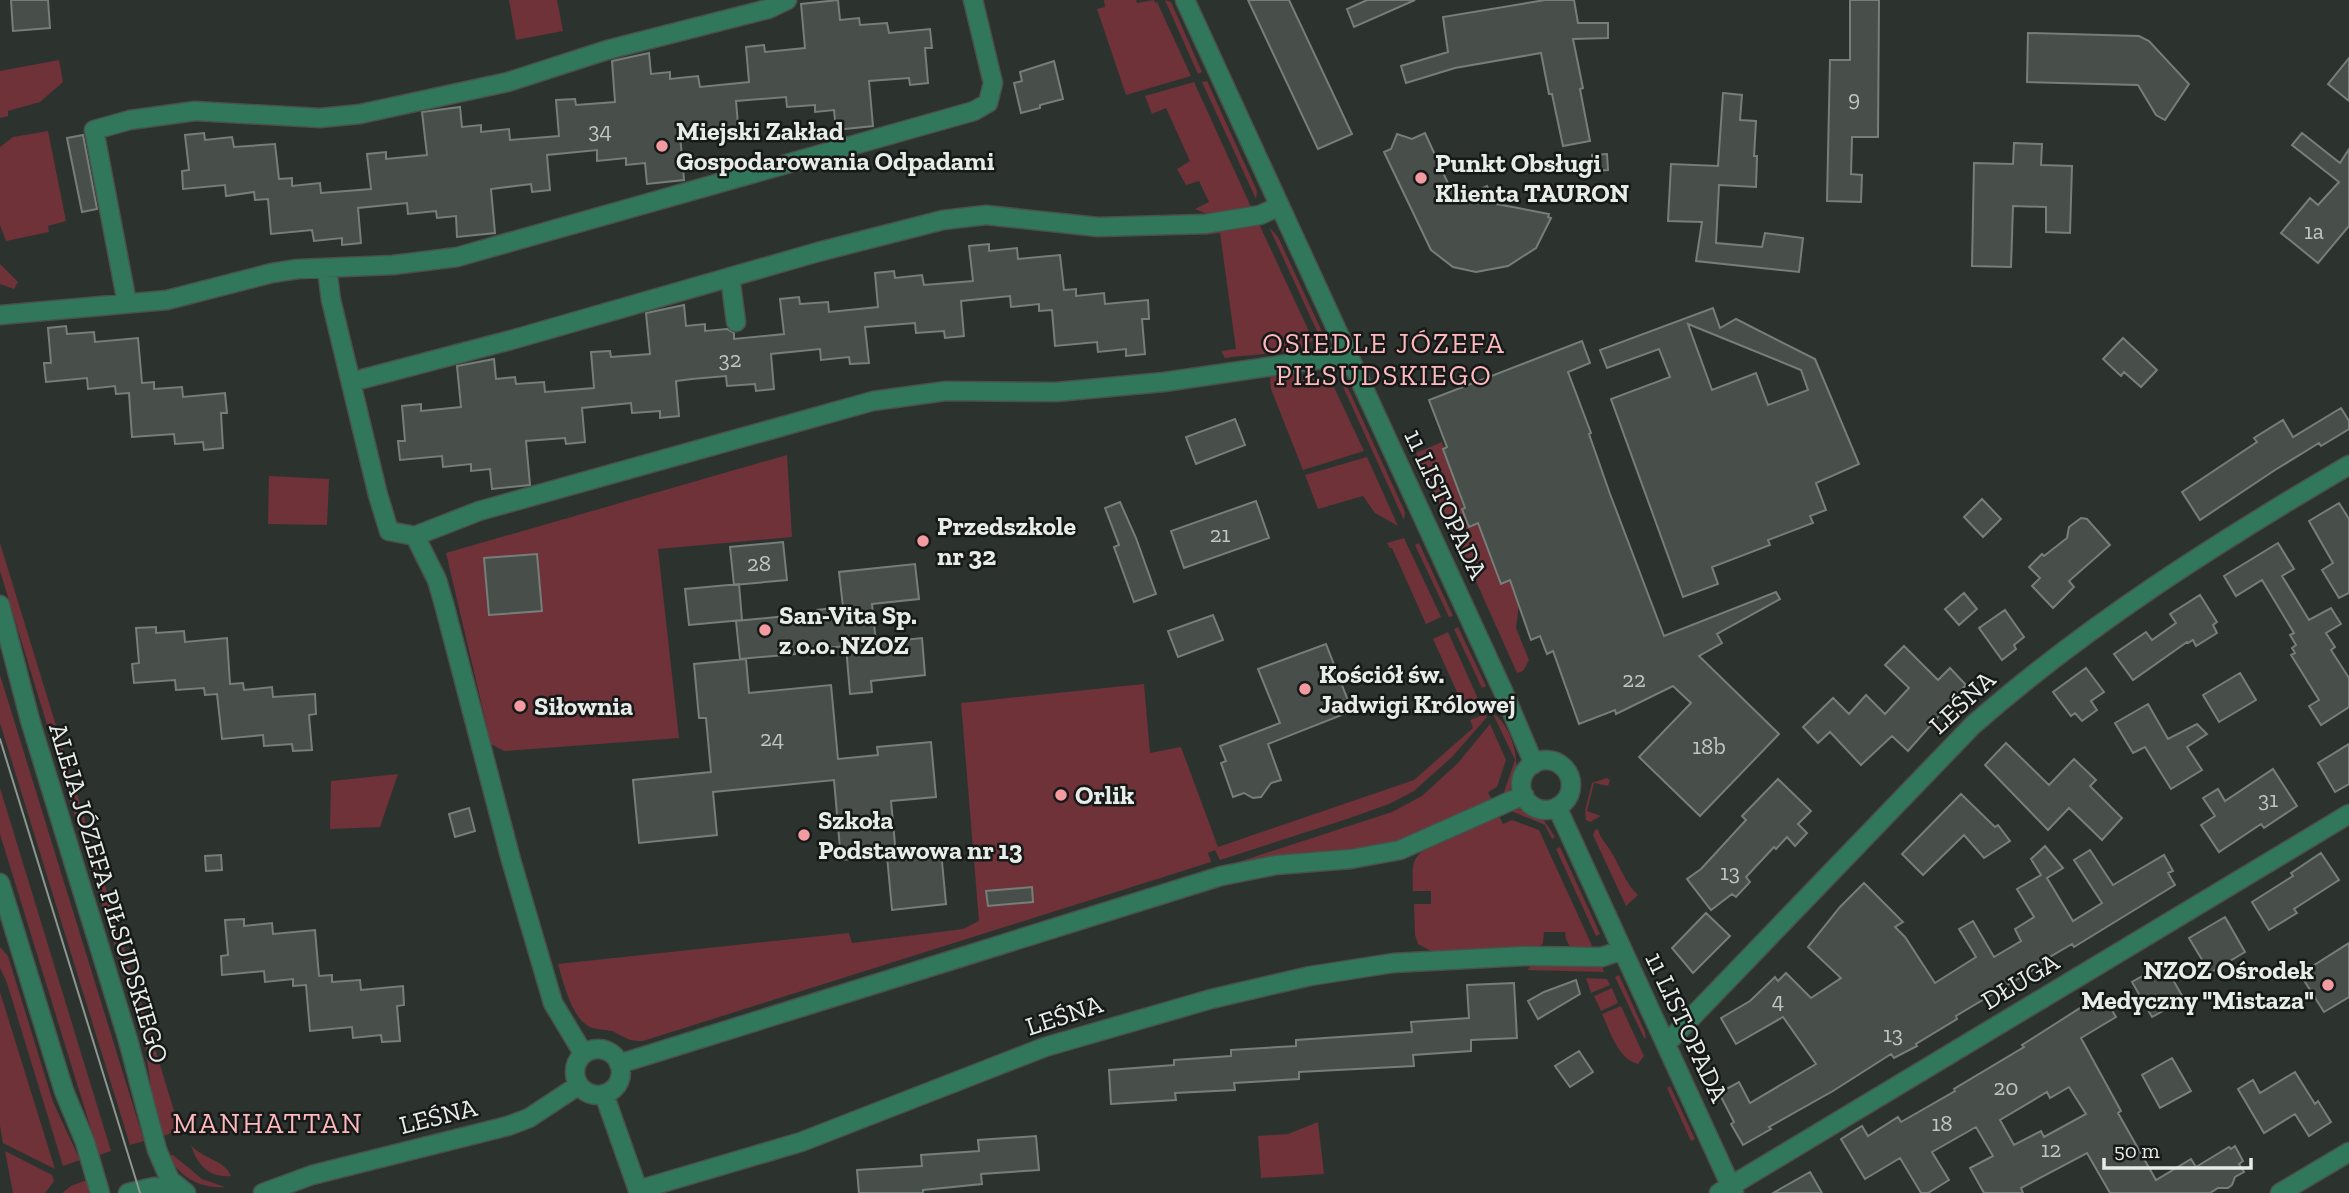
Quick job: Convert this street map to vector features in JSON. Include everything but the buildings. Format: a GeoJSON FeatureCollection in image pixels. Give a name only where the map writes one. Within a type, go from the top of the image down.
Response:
{"type":"FeatureCollection","features":[{"type":"Feature","properties":{"kind":"street"},"geometry":{"type":"LineString","coordinates":[[127,303],[94,130],[130,120],[195,111],[320,118],[360,114],[508,82],[607,50],[768,9],[787,0]]}},
{"type":"Feature","properties":{"kind":"street"},"geometry":{"type":"LineString","coordinates":[[0,314],[178,298],[272,273],[298,269],[414,264],[464,256],[974,111],[988,103],[993,83],[973,0]]}},
{"type":"Feature","properties":{"kind":"street","name":"11 LISTOPADA"},"geometry":{"type":"LineString","coordinates":[[1185,0],[1503,691],[1534,764]]}},
{"type":"Feature","properties":{"kind":"street"},"geometry":{"type":"LineString","coordinates":[[351,383],[943,220],[986,215],[1098,227],[1205,224],[1260,215],[1280,206]]}},
{"type":"Feature","properties":{"kind":"street"},"geometry":{"type":"LineString","coordinates":[[327,269],[331,300],[378,495],[390,531],[415,536],[479,510],[873,401],[946,391],[1056,392],[1164,382],[1349,355]]}},
{"type":"Feature","properties":{"kind":"street"},"geometry":{"type":"LineString","coordinates":[[730,277],[736,322]]}},
{"type":"Feature","properties":{"kind":"street","name":"LEŚNA"},"geometry":{"type":"LineString","coordinates":[[1665,1044],[1973,724],[2018,685],[2245,526],[2349,465]]}},
{"type":"Feature","properties":{"kind":"street"},"geometry":{"type":"LineString","coordinates":[[415,536],[437,580],[511,860],[553,1003],[583,1054]]}},
{"type":"Feature","properties":{"kind":"street","name":"ALEJA JÓZEFA PIŁSUDSKIEGO"},"geometry":{"type":"LineString","coordinates":[[0,605],[30,720],[131,1050],[148,1122],[164,1171],[172,1183],[184,1191]]}},
{"type":"Feature","properties":{"kind":"street"},"geometry":{"type":"LineString","coordinates":[[1541,761],[1558,763],[1569,775],[1570,794],[1557,807],[1542,809],[1534,806],[1524,795],[1524,774],[1534,764],[1541,761]]}},
{"type":"Feature","properties":{"kind":"street"},"geometry":{"type":"LineString","coordinates":[[619,1064],[1221,876],[1276,865],[1351,859],[1400,850],[1524,795]]}},
{"type":"Feature","properties":{"kind":"street","name":"11 LISTOPADA"},"geometry":{"type":"LineString","coordinates":[[1557,807],[1728,1190]]}},
{"type":"Feature","properties":{"kind":"street","name":"DŁUGA"},"geometry":{"type":"LineString","coordinates":[[1728,1190],[2349,814]]}},
{"type":"Feature","properties":{"kind":"street"},"geometry":{"type":"LineString","coordinates":[[0,883],[64,1091],[88,1151],[100,1193]]}},
{"type":"Feature","properties":{"kind":"street","name":"LEŚNA"},"geometry":{"type":"LineString","coordinates":[[604,1094],[638,1190],[801,1142],[1045,1047],[1211,999],[1362,967],[1465,958],[1602,957],[1622,950]]}},
{"type":"Feature","properties":{"kind":"street"},"geometry":{"type":"LineString","coordinates":[[593,1049],[607,1051],[615,1056],[619,1064],[621,1073],[618,1082],[613,1090],[604,1094],[586,1092],[575,1077],[578,1060],[593,1049]]}},
{"type":"Feature","properties":{"kind":"street","name":"LEŚNA"},"geometry":{"type":"LineString","coordinates":[[263,1193],[312,1175],[508,1126],[529,1118],[579,1085]]}},
{"type":"Feature","properties":{"kind":"street"},"geometry":{"type":"LineString","coordinates":[[2280,1193],[2349,1152]]}},
{"type":"Feature","properties":{"kind":"street"},"geometry":{"type":"LineString","coordinates":[[128,1193],[154,1187],[184,1191]]}},
{"type":"Feature","properties":{"kind":"shaded area"},"geometry":{"type":"Polygon","coordinates":[[[509,0],[557,0],[563,31],[516,40],[509,0]]]}},
{"type":"Feature","properties":{"kind":"shaded area"},"geometry":{"type":"Polygon","coordinates":[[[1104,0],[1157,2],[1191,76],[1126,95],[1097,9],[1105,7],[1104,0]]]}},
{"type":"Feature","properties":{"kind":"shaded area"},"geometry":{"type":"Polygon","coordinates":[[[1165,0],[1171,2],[1202,72],[1198,74],[1165,0]]]}},
{"type":"Feature","properties":{"kind":"shaded area"},"geometry":{"type":"Polygon","coordinates":[[[59,60],[63,82],[40,102],[8,111],[8,116],[0,118],[0,71],[59,60]]]}},
{"type":"Feature","properties":{"kind":"shaded area"},"geometry":{"type":"Polygon","coordinates":[[[1207,81],[1257,191],[1256,199],[1202,82],[1207,81]]]}},
{"type":"Feature","properties":{"kind":"shaded area"},"geometry":{"type":"Polygon","coordinates":[[[1194,82],[1251,207],[1247,210],[1210,215],[1195,209],[1209,202],[1199,181],[1186,185],[1177,169],[1190,161],[1166,108],[1152,114],[1145,96],[1194,82]]]}},
{"type":"Feature","properties":{"kind":"shaded area"},"geometry":{"type":"Polygon","coordinates":[[[48,131],[66,221],[48,226],[49,232],[6,241],[0,225],[0,147],[13,137],[48,131]]]}},
{"type":"Feature","properties":{"kind":"shaded area"},"geometry":{"type":"Polygon","coordinates":[[[1259,224],[1313,340],[1307,345],[1285,351],[1225,358],[1221,351],[1236,349],[1220,233],[1205,235],[1208,230],[1259,224]]]}},
{"type":"Feature","properties":{"kind":"shaded area"},"geometry":{"type":"Polygon","coordinates":[[[1269,227],[1278,237],[1324,336],[1322,342],[1269,227]]]}},
{"type":"Feature","properties":{"kind":"shaded area"},"geometry":{"type":"Polygon","coordinates":[[[0,264],[18,282],[14,289],[0,284],[0,264]]]}},
{"type":"Feature","properties":{"kind":"shaded area"},"geometry":{"type":"Polygon","coordinates":[[[1299,373],[1300,380],[1319,379],[1332,383],[1364,451],[1303,470],[1271,389],[1270,377],[1299,373]]]}},
{"type":"Feature","properties":{"kind":"shaded area"},"geometry":{"type":"Polygon","coordinates":[[[1339,378],[1347,386],[1405,512],[1404,520],[1339,378]]]}},
{"type":"Feature","properties":{"kind":"shaded area"},"geometry":{"type":"Polygon","coordinates":[[[1442,442],[1469,526],[1478,523],[1500,583],[1510,580],[1519,604],[1516,628],[1529,660],[1523,671],[1517,673],[1475,579],[1480,576],[1472,559],[1466,561],[1416,453],[1442,442]]]}},
{"type":"Feature","properties":{"kind":"shaded area"},"geometry":{"type":"Polygon","coordinates":[[[787,455],[792,537],[658,549],[679,738],[504,751],[491,744],[446,553],[787,455]]]}},
{"type":"Feature","properties":{"kind":"shaded area"},"geometry":{"type":"Polygon","coordinates":[[[1367,457],[1398,526],[1375,513],[1363,496],[1318,509],[1305,475],[1367,457]]]}},
{"type":"Feature","properties":{"kind":"shaded area"},"geometry":{"type":"Polygon","coordinates":[[[269,476],[329,479],[327,525],[268,524],[269,476]]]}},
{"type":"Feature","properties":{"kind":"shaded area"},"geometry":{"type":"Polygon","coordinates":[[[1404,538],[1441,617],[1426,624],[1392,548],[1387,543],[1404,538]]]}},
{"type":"Feature","properties":{"kind":"shaded area"},"geometry":{"type":"Polygon","coordinates":[[[0,543],[180,1130],[163,1136],[153,1102],[145,1045],[0,571],[0,543]]]}},
{"type":"Feature","properties":{"kind":"shaded area"},"geometry":{"type":"Polygon","coordinates":[[[1419,543],[1453,616],[1449,617],[1415,545],[1419,543]]]}},
{"type":"Feature","properties":{"kind":"shaded area"},"geometry":{"type":"Polygon","coordinates":[[[1458,627],[1486,686],[1482,688],[1454,629],[1458,627]]]}},
{"type":"Feature","properties":{"kind":"shaded area"},"geometry":{"type":"Polygon","coordinates":[[[1448,632],[1479,701],[1462,703],[1433,639],[1448,632]]]}},
{"type":"Feature","properties":{"kind":"shaded area"},"geometry":{"type":"Polygon","coordinates":[[[0,675],[144,1141],[130,1145],[0,723],[0,675]]]}},
{"type":"Feature","properties":{"kind":"shaded area"},"geometry":{"type":"Polygon","coordinates":[[[1144,684],[1150,753],[1181,747],[1218,847],[1414,780],[1473,728],[1470,720],[1485,714],[1487,717],[1452,757],[1414,791],[1389,804],[1347,819],[1220,860],[1215,850],[1208,853],[1211,862],[643,1041],[630,1040],[612,1031],[590,1027],[573,1008],[558,964],[849,933],[852,943],[963,929],[979,921],[961,703],[1144,684]]]}},
{"type":"Feature","properties":{"kind":"shaded area"},"geometry":{"type":"Polygon","coordinates":[[[1493,714],[1507,729],[1517,766],[1511,788],[1503,795],[1515,760],[1493,714]]]}},
{"type":"Feature","properties":{"kind":"shaded area"},"geometry":{"type":"Polygon","coordinates":[[[1490,724],[1506,760],[1497,787],[1488,792],[1492,800],[1414,835],[1377,846],[1272,857],[1223,867],[1392,812],[1422,796],[1458,763],[1490,724]]]}},
{"type":"Feature","properties":{"kind":"shaded area"},"geometry":{"type":"Polygon","coordinates":[[[398,774],[380,827],[330,829],[331,781],[398,774]]]}},
{"type":"Feature","properties":{"kind":"shaded area"},"geometry":{"type":"Polygon","coordinates":[[[1607,778],[1610,780],[1608,786],[1594,783],[1587,811],[1601,816],[1590,822],[1586,820],[1585,811],[1592,783],[1607,778]]]}},
{"type":"Feature","properties":{"kind":"shaded area"},"geometry":{"type":"Polygon","coordinates":[[[0,788],[111,1151],[99,1155],[0,834],[0,788]]]}},
{"type":"Feature","properties":{"kind":"shaded area"},"geometry":{"type":"Polygon","coordinates":[[[1518,809],[1543,819],[1555,837],[1552,839],[1545,825],[1511,811],[1518,809]]]}},
{"type":"Feature","properties":{"kind":"shaded area"},"geometry":{"type":"Polygon","coordinates":[[[1499,816],[1503,824],[1512,820],[1539,830],[1593,948],[1570,947],[1565,932],[1544,932],[1543,943],[1539,947],[1431,951],[1418,944],[1414,904],[1431,904],[1431,891],[1413,891],[1416,859],[1423,851],[1499,816]]]}},
{"type":"Feature","properties":{"kind":"shaded area"},"geometry":{"type":"Polygon","coordinates":[[[1598,829],[1638,895],[1626,906],[1593,835],[1598,829]]]}},
{"type":"Feature","properties":{"kind":"shaded area"},"geometry":{"type":"Polygon","coordinates":[[[1560,847],[1600,934],[1596,936],[1556,849],[1560,847]]]}},
{"type":"Feature","properties":{"kind":"shaded area"},"geometry":{"type":"Polygon","coordinates":[[[0,947],[8,956],[53,1102],[80,1160],[63,1166],[7,983],[0,968],[0,947]]]}},
{"type":"Feature","properties":{"kind":"shaded area"},"geometry":{"type":"Polygon","coordinates":[[[1533,964],[1602,966],[1604,972],[1527,970],[1533,964]]]}},
{"type":"Feature","properties":{"kind":"shaded area"},"geometry":{"type":"Polygon","coordinates":[[[1619,975],[1645,1032],[1646,1038],[1615,977],[1619,975]]]}},
{"type":"Feature","properties":{"kind":"shaded area"},"geometry":{"type":"Polygon","coordinates":[[[1586,978],[1607,979],[1610,985],[1591,993],[1586,978]]]}},
{"type":"Feature","properties":{"kind":"shaded area"},"geometry":{"type":"Polygon","coordinates":[[[1612,988],[1618,1003],[1601,1011],[1594,996],[1612,988]]]}},
{"type":"Feature","properties":{"kind":"shaded area"},"geometry":{"type":"Polygon","coordinates":[[[0,992],[55,1169],[3,1143],[0,1126],[0,992]]]}},
{"type":"Feature","properties":{"kind":"shaded area"},"geometry":{"type":"Polygon","coordinates":[[[1621,1006],[1644,1056],[1638,1064],[1620,1050],[1602,1014],[1621,1006]]]}},
{"type":"Feature","properties":{"kind":"shaded area"},"geometry":{"type":"Polygon","coordinates":[[[1670,1086],[1695,1139],[1691,1141],[1667,1088],[1670,1086]]]}},
{"type":"Feature","properties":{"kind":"shaded area"},"geometry":{"type":"Polygon","coordinates":[[[1318,1122],[1324,1174],[1261,1178],[1258,1136],[1288,1134],[1318,1122]]]}},
{"type":"Feature","properties":{"kind":"shaded area"},"geometry":{"type":"Polygon","coordinates":[[[191,1145],[218,1162],[231,1176],[216,1175],[205,1169],[191,1145]]]}},
{"type":"Feature","properties":{"kind":"shaded area"},"geometry":{"type":"Polygon","coordinates":[[[5,1151],[52,1175],[54,1181],[45,1193],[13,1193],[5,1151]]]}},
{"type":"Feature","properties":{"kind":"shaded area"},"geometry":{"type":"Polygon","coordinates":[[[173,1155],[202,1179],[225,1187],[199,1184],[185,1176],[169,1156],[173,1155]]]}},
{"type":"Feature","properties":{"kind":"shaded area"},"geometry":{"type":"Polygon","coordinates":[[[87,1180],[89,1193],[62,1193],[71,1186],[87,1180]]]}},
{"type":"Feature","properties":{"kind":"tram line"},"geometry":{"type":"LineString","coordinates":[[0,739],[140,1193]]}},
{"type":"Feature","properties":{"kind":"place","name":"Miejski Zakład Gospodarowania Odpadami"},"geometry":{"type":"Point","coordinates":[662,146]}},
{"type":"Feature","properties":{"kind":"place","name":"Punkt Obsługi Klienta TAURON"},"geometry":{"type":"Point","coordinates":[1421,178]}},
{"type":"Feature","properties":{"kind":"place","name":"Przedszkole nr 32"},"geometry":{"type":"Point","coordinates":[923,541]}},
{"type":"Feature","properties":{"kind":"place","name":"San-Vita Sp. z o.o. NZOZ"},"geometry":{"type":"Point","coordinates":[765,630]}},
{"type":"Feature","properties":{"kind":"place","name":"Kościół św. Jadwigi Królowej"},"geometry":{"type":"Point","coordinates":[1305,689]}},
{"type":"Feature","properties":{"kind":"place","name":"Siłownia"},"geometry":{"type":"Point","coordinates":[520,706]}},
{"type":"Feature","properties":{"kind":"place","name":"Orlik"},"geometry":{"type":"Point","coordinates":[1061,795]}},
{"type":"Feature","properties":{"kind":"place","name":"Szkoła Podstawowa nr 13"},"geometry":{"type":"Point","coordinates":[804,835]}},
{"type":"Feature","properties":{"kind":"place","name":"NZOZ Ośrodek Medyczny \"Mistaza\""},"geometry":{"type":"Point","coordinates":[2328,985]}},
{"type":"Feature","properties":{"kind":"district","name":"OSIEDLE JÓZEFA PIŁSUDSKIEGO"},"geometry":{"type":"Point","coordinates":[1384,359]}},
{"type":"Feature","properties":{"kind":"district","name":"MANHATTAN"},"geometry":{"type":"Point","coordinates":[268,1123]}}]}
